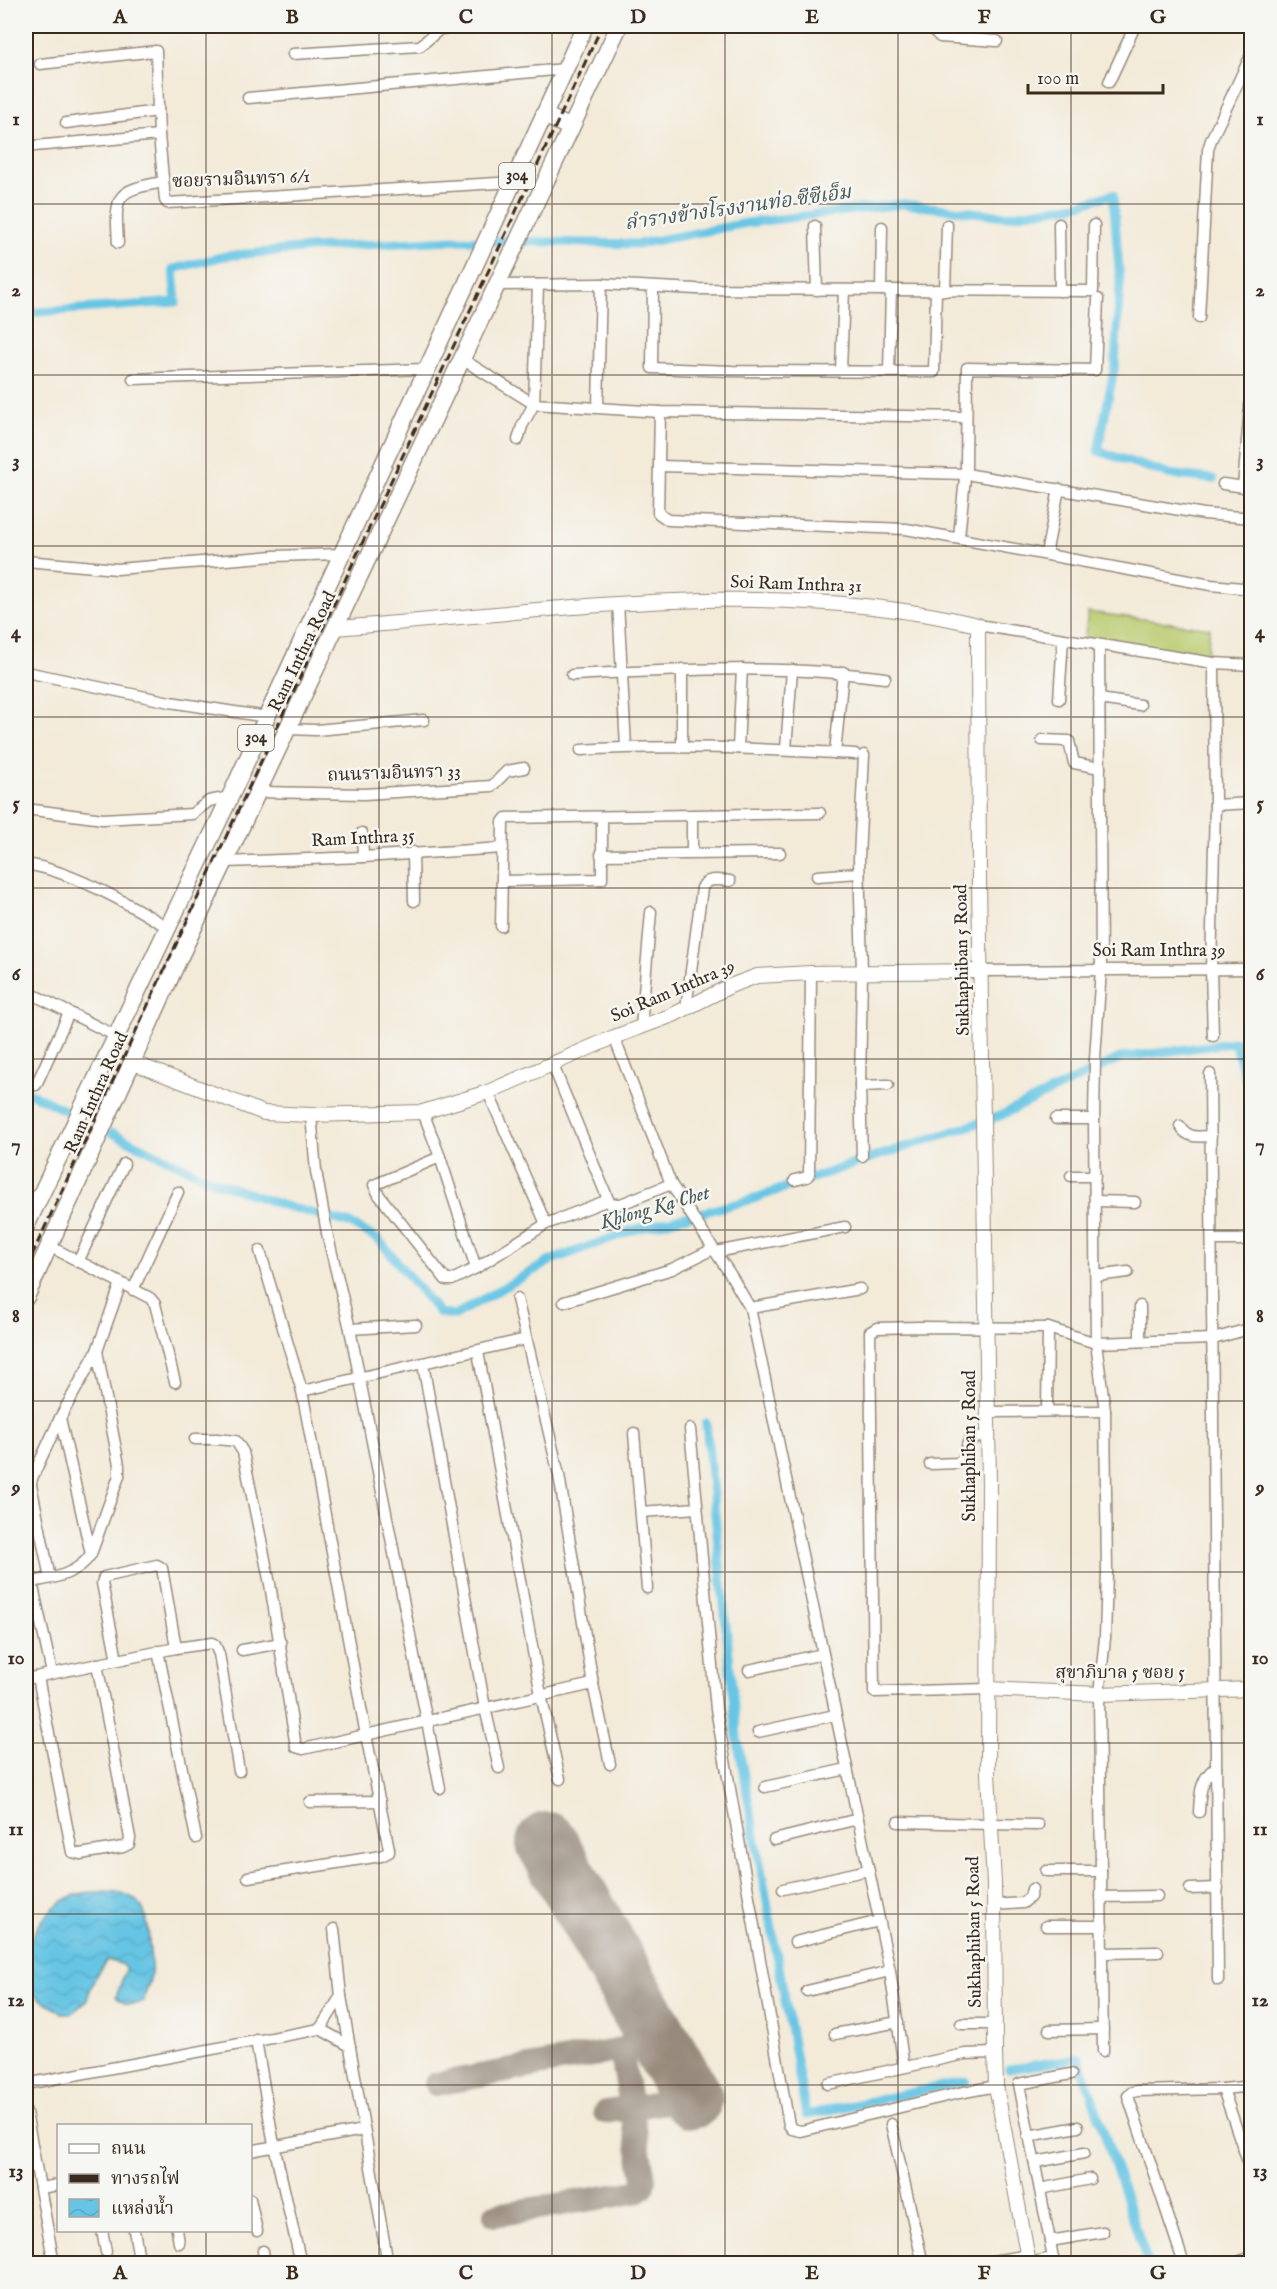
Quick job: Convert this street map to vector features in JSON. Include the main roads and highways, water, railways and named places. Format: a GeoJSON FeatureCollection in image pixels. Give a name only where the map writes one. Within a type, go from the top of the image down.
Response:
{"type":"FeatureCollection","features":[{"type":"Feature","properties":{"kind":"main road","name":"Ram Inthra Road"},"geometry":{"type":"LineString","coordinates":[[26,1226],[230,797],[585,26]]}},
{"type":"Feature","properties":{"kind":"main road","name":"Ram Inthra Road"},"geometry":{"type":"LineString","coordinates":[[26,1297],[131,1062],[619,26]]}},
{"type":"Feature","properties":{"kind":"main road"},"geometry":{"type":"LineString","coordinates":[[544,115],[571,128]]}},
{"type":"Feature","properties":{"kind":"main road"},"geometry":{"type":"LineString","coordinates":[[524,158],[532,154],[545,155],[551,162],[552,168]]}},
{"type":"Feature","properties":{"kind":"water"},"geometry":{"type":"Polygon","coordinates":[[[119,1892],[135,1900],[141,1906],[147,1921],[151,1971],[143,2002],[129,2004],[116,1997],[126,1969],[121,1964],[107,1960],[96,1975],[86,2001],[72,2013],[62,2013],[33,1994],[27,1966],[29,1945],[39,1925],[63,1901],[84,1893],[119,1892]]]}},
{"type":"Feature","properties":{"kind":"waterway","name":"ลำรางข้างโรงงานท่อ ซีซีเอ็ม"},"geometry":{"type":"LineString","coordinates":[[26,313],[176,302],[173,269],[225,256],[310,248],[452,240],[638,244],[747,223],[903,204],[1005,216],[1077,205],[1113,194],[1120,281],[1115,364],[1098,451],[1168,474],[1213,479]]}},
{"type":"Feature","properties":{"kind":"waterway","name":"Khlong Ka Chet"},"geometry":{"type":"LineString","coordinates":[[112,1133],[216,1182],[282,1205],[352,1224],[379,1240],[439,1313],[455,1315],[552,1260],[630,1231],[750,1200],[1000,1116],[1120,1058],[1252,1040]]}},
{"type":"Feature","properties":{"kind":"waterway"},"geometry":{"type":"LineString","coordinates":[[1234,1041],[1252,1097]]}},
{"type":"Feature","properties":{"kind":"waterway","name":"Khlong Ka Chet"},"geometry":{"type":"LineString","coordinates":[[26,1091],[64,1110]]}},
{"type":"Feature","properties":{"kind":"waterway"},"geometry":{"type":"LineString","coordinates":[[706,1423],[737,1737],[806,2115],[966,2081]]}},
{"type":"Feature","properties":{"kind":"waterway"},"geometry":{"type":"LineString","coordinates":[[1009,2069],[1079,2058],[1148,2264]]}},
{"type":"Feature","properties":{"kind":"railway"},"geometry":{"type":"LineString","coordinates":[[26,1268],[602,26]]}}]}
